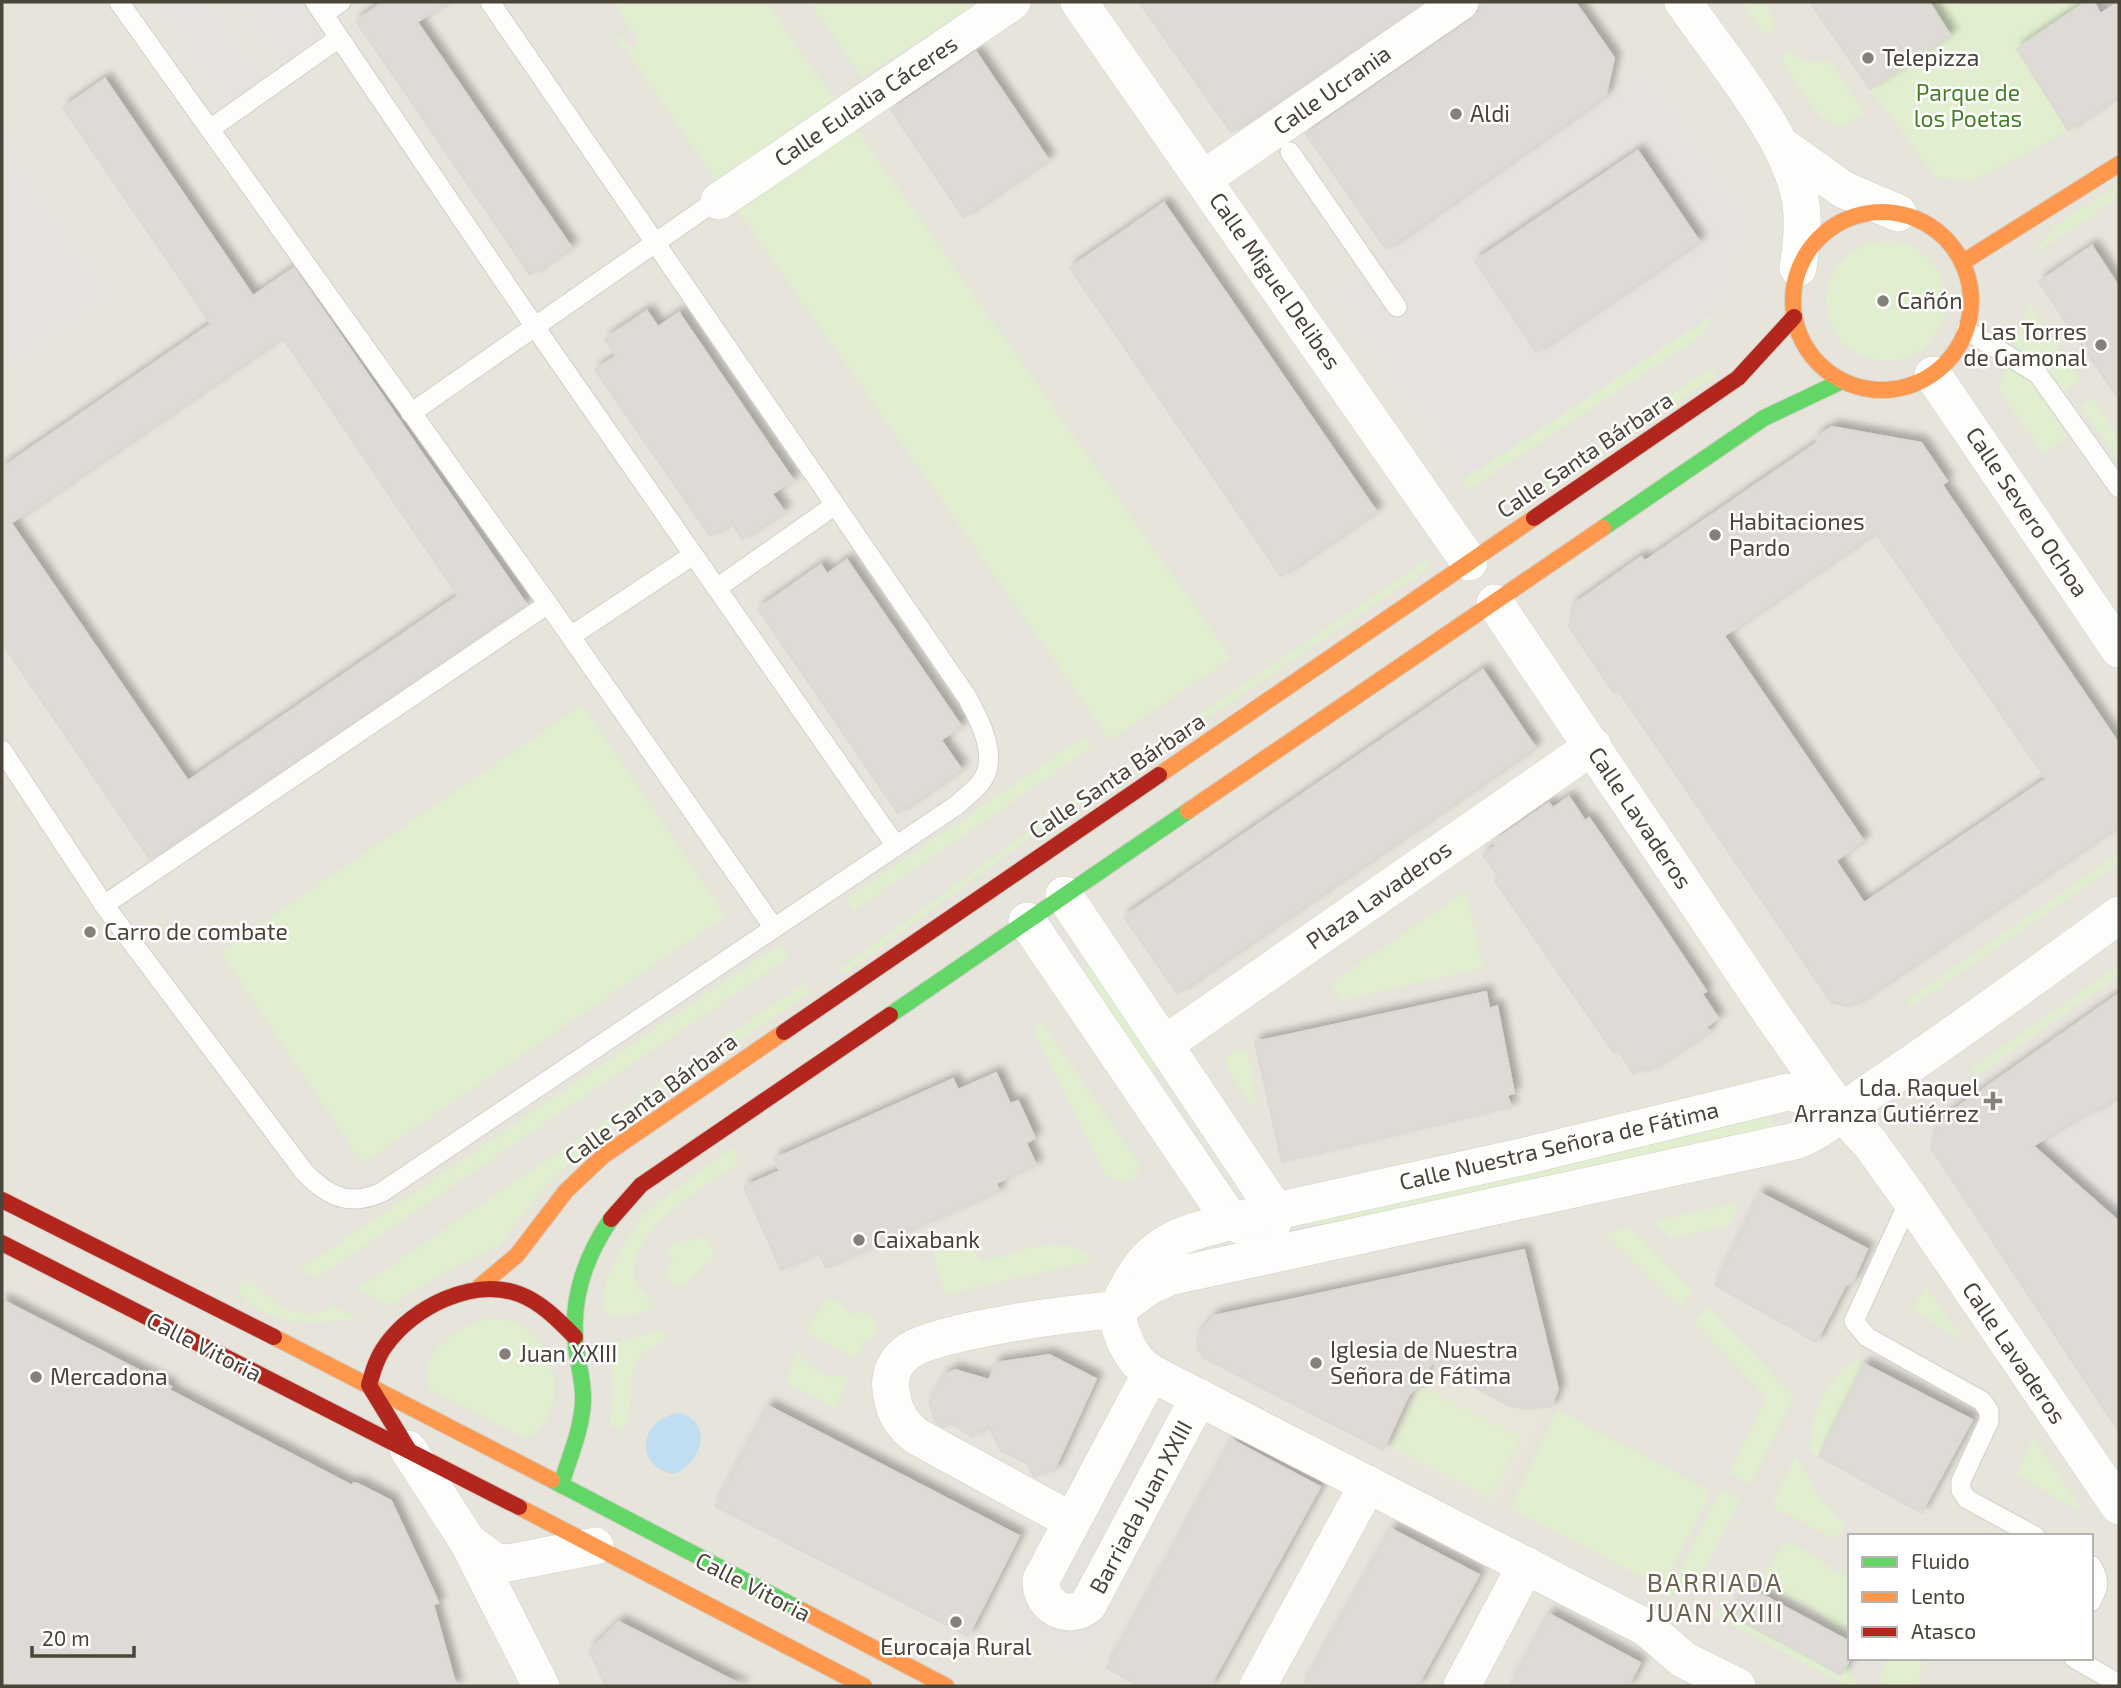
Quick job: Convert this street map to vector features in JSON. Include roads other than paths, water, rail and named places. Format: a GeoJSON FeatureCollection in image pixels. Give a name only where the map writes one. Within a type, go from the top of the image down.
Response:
{"type":"FeatureCollection","features":[{"type":"Feature","properties":{"kind":"main road"},"geometry":{"type":"LineString","coordinates":[[1963,262],[2119,164]]}},
{"type":"Feature","properties":{"kind":"main road"},"geometry":{"type":"LineString","coordinates":[[1898,213],[1933,228],[1947,240],[1963,262],[1970,293],[1966,330],[1955,353],[1933,375],[1915,384],[1889,390],[1859,388],[1842,381],[1811,356],[1800,338],[1794,317],[1793,297],[1798,268],[1815,242],[1836,224],[1864,214],[1898,213]]}},
{"type":"Feature","properties":{"kind":"main road","name":"Calle Santa Bárbara"},"geometry":{"type":"LineString","coordinates":[[479,1287],[517,1255],[566,1191],[603,1156],[1738,378],[1794,317]]}},
{"type":"Feature","properties":{"kind":"main road"},"geometry":{"type":"LineString","coordinates":[[561,1485],[583,1401],[575,1337],[579,1280],[589,1253],[620,1205],[640,1185],[1765,418],[1842,381]]}},
{"type":"Feature","properties":{"kind":"main road","name":"Calle Vitoria"},"geometry":{"type":"LineString","coordinates":[[2,1200],[369,1385],[946,1686]]}},
{"type":"Feature","properties":{"kind":"main road","name":"Calle Vitoria"},"geometry":{"type":"LineString","coordinates":[[2,1243],[408,1449],[864,1686]]}},
{"type":"Feature","properties":{"kind":"main road"},"geometry":{"type":"LineString","coordinates":[[408,1449],[369,1385],[381,1353],[402,1328],[444,1300],[479,1287],[518,1293],[552,1314],[575,1337]]}},
{"type":"Feature","properties":{"kind":"street","name":"Calle Eulalia Cáceres"},"geometry":{"type":"LineString","coordinates":[[714,203],[1012,2]]}},
{"type":"Feature","properties":{"kind":"street","name":"Calle Miguel Delibes"},"geometry":{"type":"LineString","coordinates":[[1079,2],[1469,562]]}},
{"type":"Feature","properties":{"kind":"street","name":"Calle Ucrania"},"geometry":{"type":"LineString","coordinates":[[1203,179],[1460,2]]}},
{"type":"Feature","properties":{"kind":"street"},"geometry":{"type":"LineString","coordinates":[[1683,2],[1781,145],[1801,202],[1803,229],[1798,268]]}},
{"type":"Feature","properties":{"kind":"street"},"geometry":{"type":"LineString","coordinates":[[1781,145],[1844,190],[1898,213]]}},
{"type":"Feature","properties":{"kind":"street","name":"Calle Severo Ochoa"},"geometry":{"type":"LineString","coordinates":[[1933,375],[2119,649]]}},
{"type":"Feature","properties":{"kind":"street","name":"Calle Lavaderos"},"geometry":{"type":"LineString","coordinates":[[1495,603],[1785,1033],[1840,1111],[1870,1143],[1910,1199],[2119,1506]]}},
{"type":"Feature","properties":{"kind":"street","name":"Plaza Lavaderos"},"geometry":{"type":"LineString","coordinates":[[1165,1044],[1592,746]]}},
{"type":"Feature","properties":{"kind":"street"},"geometry":{"type":"LineString","coordinates":[[1064,895],[1165,1044],[1256,1222]]}},
{"type":"Feature","properties":{"kind":"street","name":"Calle Nuestra Señora de Fátima"},"geometry":{"type":"LineString","coordinates":[[1116,1310],[1151,1285],[1183,1275],[1795,1141],[1815,1134],[1840,1111],[1897,1074],[2119,915]]}},
{"type":"Feature","properties":{"kind":"street"},"geometry":{"type":"LineString","coordinates":[[1027,921],[1206,1184],[1256,1222]]}},
{"type":"Feature","properties":{"kind":"street","name":"Calle Lavaderos"},"geometry":{"type":"LineString","coordinates":[[1785,1033],[1799,1056],[1798,1076],[1788,1092]]}},
{"type":"Feature","properties":{"kind":"street","name":"Calle Nuestra Señora de Fátima"},"geometry":{"type":"LineString","coordinates":[[1116,1310],[1139,1265],[1160,1246],[1189,1232],[1256,1222],[1788,1092],[1824,1100],[1840,1111]]}},
{"type":"Feature","properties":{"kind":"street"},"geometry":{"type":"LineString","coordinates":[[1189,1232],[1198,1220],[1206,1184]]}},
{"type":"Feature","properties":{"kind":"street","name":"Calle Nuestra Señora de Fátima"},"geometry":{"type":"LineString","coordinates":[[1256,1222],[1317,1244]]}},
{"type":"Feature","properties":{"kind":"street","name":"Calle Nuestra Señora de Fátima"},"geometry":{"type":"LineString","coordinates":[[1183,1275],[1199,1260],[1218,1250],[1256,1222]]}},
{"type":"Feature","properties":{"kind":"street"},"geometry":{"type":"LineString","coordinates":[[1072,1521],[916,1436],[897,1416],[890,1387],[891,1374],[897,1362],[921,1344],[1071,1313],[1116,1310]]}},
{"type":"Feature","properties":{"kind":"street","name":"Barriada Juan XXIII"},"geometry":{"type":"LineString","coordinates":[[1116,1310],[1129,1350],[1142,1368],[1647,1628],[1676,1673],[1737,1686]]}},
{"type":"Feature","properties":{"kind":"street","name":"Barriada Juan XXIII"},"geometry":{"type":"LineString","coordinates":[[1151,1373],[1041,1580],[1040,1592],[1047,1602],[1067,1613],[1079,1613],[1088,1605],[1199,1397]]}},
{"type":"Feature","properties":{"kind":"street"},"geometry":{"type":"LineString","coordinates":[[408,1449],[468,1542],[541,1686]]}},
{"type":"Feature","properties":{"kind":"street"},"geometry":{"type":"LineString","coordinates":[[1258,1686],[1368,1484]]}},
{"type":"Feature","properties":{"kind":"street"},"geometry":{"type":"LineString","coordinates":[[533,1557],[549,1523],[561,1485]]}},
{"type":"Feature","properties":{"kind":"street"},"geometry":{"type":"LineString","coordinates":[[468,1542],[496,1562],[508,1563],[595,1546]]}},
{"type":"Feature","properties":{"kind":"street"},"geometry":{"type":"LineString","coordinates":[[1462,1686],[1525,1565]]}},
{"type":"Feature","properties":{"kind":"lane"},"geometry":{"type":"LineString","coordinates":[[119,2],[571,636],[774,928]]}},
{"type":"Feature","properties":{"kind":"lane"},"geometry":{"type":"LineString","coordinates":[[341,2],[319,8],[535,327],[896,846]]}},
{"type":"Feature","properties":{"kind":"lane"},"geometry":{"type":"LineString","coordinates":[[2,750],[104,905],[305,1173],[324,1192],[345,1200],[367,1199],[383,1192],[957,805],[983,780],[989,758],[982,726],[967,696],[490,2]]}},
{"type":"Feature","properties":{"kind":"lane"},"geometry":{"type":"LineString","coordinates":[[210,129],[339,38]]}},
{"type":"Feature","properties":{"kind":"lane"},"geometry":{"type":"LineString","coordinates":[[1290,152],[1397,307]]}},
{"type":"Feature","properties":{"kind":"lane"},"geometry":{"type":"LineString","coordinates":[[411,414],[714,203]]}},
{"type":"Feature","properties":{"kind":"lane"},"geometry":{"type":"LineString","coordinates":[[1966,330],[2038,373],[2119,488]]}},
{"type":"Feature","properties":{"kind":"lane"},"geometry":{"type":"LineString","coordinates":[[717,589],[835,505]]}},
{"type":"Feature","properties":{"kind":"lane"},"geometry":{"type":"LineString","coordinates":[[571,636],[693,555]]}},
{"type":"Feature","properties":{"kind":"lane"},"geometry":{"type":"LineString","coordinates":[[104,905],[548,604]]}},
{"type":"Feature","properties":{"kind":"lane"},"geometry":{"type":"LineString","coordinates":[[1910,1199],[1854,1321],[1867,1337],[1982,1401],[1989,1411],[1989,1420],[1961,1481],[1961,1490],[1967,1499],[2031,1534]]}},
{"type":"Feature","properties":{"kind":"lane"},"geometry":{"type":"LineString","coordinates":[[2093,1568],[2099,1577],[2093,1598]]}},
{"type":"Feature","properties":{"kind":"lane"},"geometry":{"type":"LineString","coordinates":[[2077,1660],[2119,1684]]}},
{"type":"Feature","properties":{"kind":"water"},"geometry":{"type":"Polygon","coordinates":[[[680,1413],[691,1418],[697,1425],[700,1444],[691,1462],[673,1474],[651,1462],[646,1442],[656,1423],[667,1416],[680,1413]]]}},
{"type":"Feature","properties":{"kind":"place","name":"Telepizza"},"geometry":{"type":"Point","coordinates":[1868,58]}},
{"type":"Feature","properties":{"kind":"place","name":"Aldi"},"geometry":{"type":"Point","coordinates":[1456,114]}},
{"type":"Feature","properties":{"kind":"place","name":"Cañón"},"geometry":{"type":"Point","coordinates":[1883,301]}},
{"type":"Feature","properties":{"kind":"place","name":"Las Torres de Gamonal"},"geometry":{"type":"Point","coordinates":[2101,345]}},
{"type":"Feature","properties":{"kind":"place","name":"Habitaciones Pardo"},"geometry":{"type":"Point","coordinates":[1715,535]}},
{"type":"Feature","properties":{"kind":"place","name":"Carro de combate"},"geometry":{"type":"Point","coordinates":[90,932]}},
{"type":"Feature","properties":{"kind":"place","name":"Lda. Raquel Arranza Gutiérrez"},"geometry":{"type":"Point","coordinates":[1993,1101]}},
{"type":"Feature","properties":{"kind":"place","name":"Caixabank"},"geometry":{"type":"Point","coordinates":[859,1240]}},
{"type":"Feature","properties":{"kind":"place","name":"Juan XXIII"},"geometry":{"type":"Point","coordinates":[505,1354]}},
{"type":"Feature","properties":{"kind":"place","name":"Iglesia de Nuestra Señora de Fátima"},"geometry":{"type":"Point","coordinates":[1316,1363]}},
{"type":"Feature","properties":{"kind":"place","name":"Mercadona"},"geometry":{"type":"Point","coordinates":[36,1377]}},
{"type":"Feature","properties":{"kind":"place","name":"Eurocaja Rural"},"geometry":{"type":"Point","coordinates":[956,1622]}},
{"type":"Feature","properties":{"kind":"district","name":"BARRIADA JUAN XXIII"},"geometry":{"type":"Point","coordinates":[1715,1598]}},
{"type":"Feature","properties":{"kind":"park label","name":"Parque de los Poetas"},"geometry":{"type":"Point","coordinates":[1968,106]}}]}
